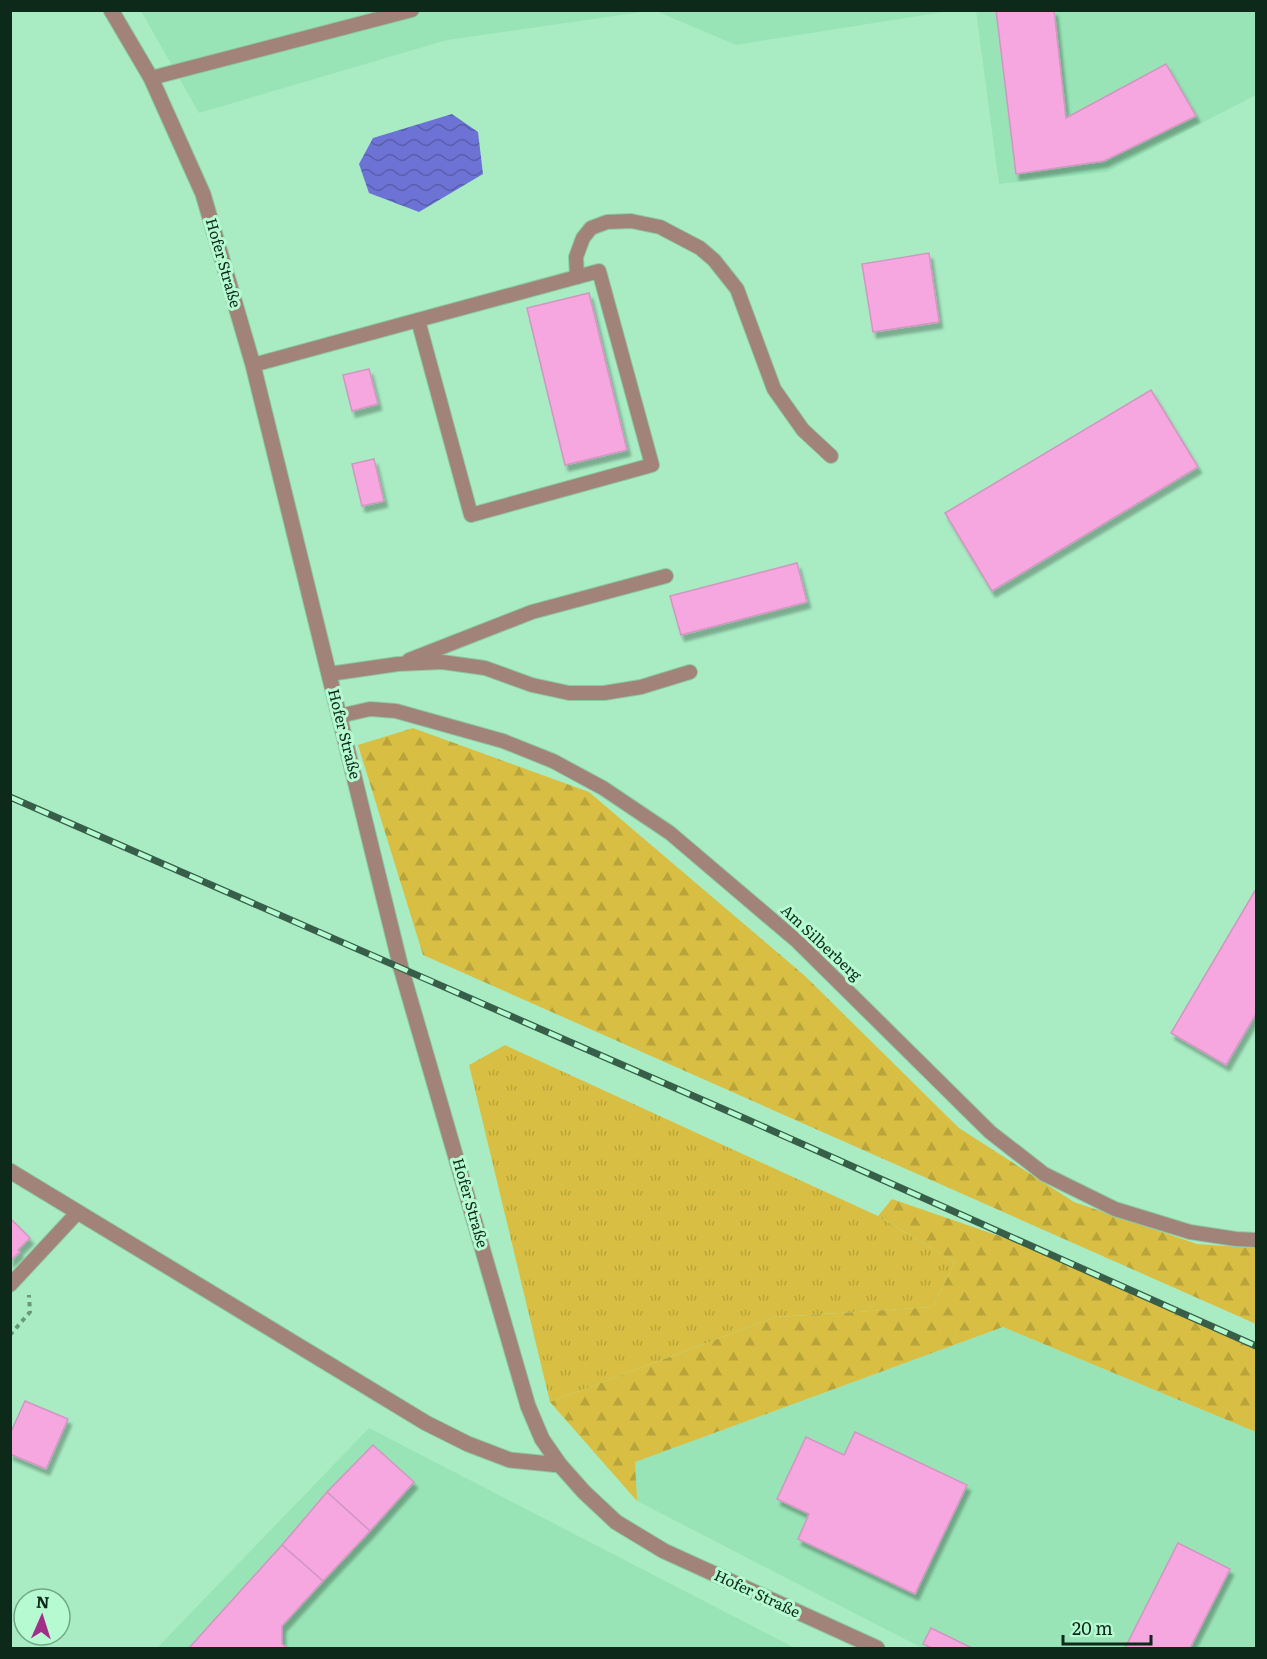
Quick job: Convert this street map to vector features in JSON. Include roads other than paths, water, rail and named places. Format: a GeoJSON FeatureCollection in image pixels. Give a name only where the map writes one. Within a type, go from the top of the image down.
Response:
{"type":"FeatureCollection","features":[{"type":"Feature","properties":{"kind":"street","name":"Hofer Straße"},"geometry":{"type":"LineString","coordinates":[[111,10],[151,78],[203,194],[253,365],[401,968],[528,1406],[542,1439],[560,1465],[584,1492],[616,1522],[664,1551],[877,1648]]}},
{"type":"Feature","properties":{"kind":"street"},"geometry":{"type":"LineString","coordinates":[[10,1171],[426,1423],[468,1444],[510,1460],[560,1465]]}},
{"type":"Feature","properties":{"kind":"lane"},"geometry":{"type":"LineString","coordinates":[[151,78],[412,10]]}},
{"type":"Feature","properties":{"kind":"lane"},"geometry":{"type":"LineString","coordinates":[[577,277],[576,257],[583,238],[591,228],[607,222],[631,221],[660,227],[700,248],[714,260],[737,289],[774,389],[803,430],[831,456]]}},
{"type":"Feature","properties":{"kind":"lane"},"geometry":{"type":"LineString","coordinates":[[253,365],[417,320],[599,271],[652,465],[471,515],[417,320]]}},
{"type":"Feature","properties":{"kind":"lane"},"geometry":{"type":"LineString","coordinates":[[398,664],[532,612],[666,576]]}},
{"type":"Feature","properties":{"kind":"lane"},"geometry":{"type":"LineString","coordinates":[[329,674],[398,664],[442,662],[485,668],[532,685],[569,693],[604,693],[641,687],[690,672]]}},
{"type":"Feature","properties":{"kind":"lane","name":"Am Silberberg"},"geometry":{"type":"LineString","coordinates":[[339,716],[370,709],[396,711],[513,745],[554,760],[603,788],[670,833],[797,941],[990,1132],[1044,1174],[1115,1209],[1190,1232],[1257,1240]]}},
{"type":"Feature","properties":{"kind":"lane"},"geometry":{"type":"LineString","coordinates":[[10,1285],[78,1212]]}},
{"type":"Feature","properties":{"kind":"water"},"geometry":{"type":"Polygon","coordinates":[[[452,114],[478,132],[483,174],[419,212],[369,193],[359,164],[373,138],[452,114]]]}},
{"type":"Feature","properties":{"kind":"railway"},"geometry":{"type":"LineString","coordinates":[[10,797],[746,1119],[1256,1346]]}}]}
